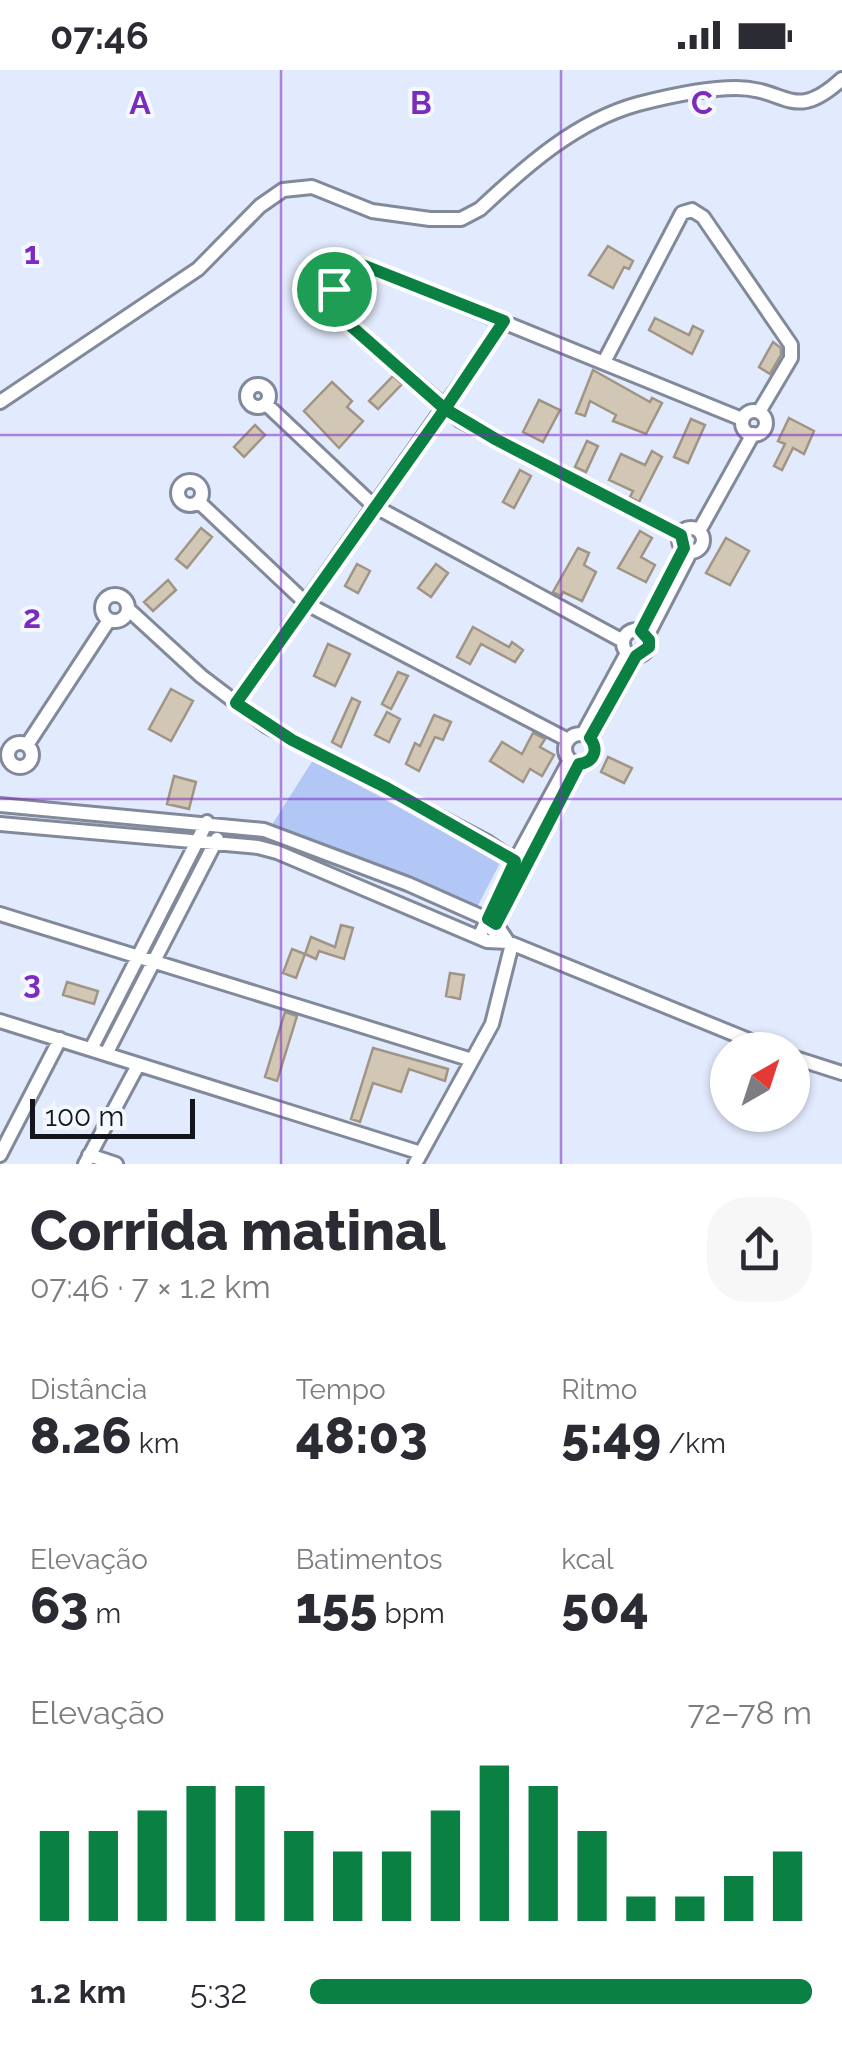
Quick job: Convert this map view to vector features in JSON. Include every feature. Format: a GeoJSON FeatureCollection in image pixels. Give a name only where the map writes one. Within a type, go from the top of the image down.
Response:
{"type":"FeatureCollection","features":[{"type":"Feature","properties":{"kind":"street"},"geometry":{"type":"LineString","coordinates":[[0,402],[198,270],[260,206],[283,190],[312,187],[372,211],[461,219],[480,210],[569,135],[609,115],[654,101],[723,89],[742,88],[793,103],[807,102],[830,90],[842,78]]}},
{"type":"Feature","properties":{"kind":"street"},"geometry":{"type":"LineString","coordinates":[[604,362],[682,213],[692,210],[704,216],[791,345],[789,362],[759,412]]}},
{"type":"Feature","properties":{"kind":"street"},"geometry":{"type":"LineString","coordinates":[[689,539],[445,409],[334,311],[331,300],[339,280],[348,268],[360,264],[604,362],[747,428],[762,431],[766,424],[759,412]]}},
{"type":"Feature","properties":{"kind":"street"},"geometry":{"type":"LineString","coordinates":[[236,703],[504,321]]}},
{"type":"Feature","properties":{"kind":"street"},"geometry":{"type":"LineString","coordinates":[[266,404],[374,506],[629,650],[649,647],[644,634],[747,428],[750,411],[759,412]]}},
{"type":"Feature","properties":{"kind":"street"},"geometry":{"type":"LineString","coordinates":[[199,502],[307,604],[568,740],[586,736]]}},
{"type":"Feature","properties":{"kind":"street"},"geometry":{"type":"LineString","coordinates":[[128,608],[122,620],[109,620],[102,606],[109,596],[122,597],[128,608],[201,676],[236,703],[292,740],[385,787],[515,861]]}},
{"type":"Feature","properties":{"kind":"street"},"geometry":{"type":"LineString","coordinates":[[27,745],[109,620]]}},
{"type":"Feature","properties":{"kind":"street"},"geometry":{"type":"LineString","coordinates":[[586,736],[629,650],[630,632],[644,634]]}},
{"type":"Feature","properties":{"kind":"street"},"geometry":{"type":"LineString","coordinates":[[575,762],[588,762],[594,755],[595,746],[586,736]]}},
{"type":"Feature","properties":{"kind":"street"},"geometry":{"type":"LineString","coordinates":[[568,740],[565,748],[575,762]]}},
{"type":"Feature","properties":{"kind":"street"},"geometry":{"type":"LineString","coordinates":[[492,922],[515,861],[575,762]]}},
{"type":"Feature","properties":{"kind":"street"},"geometry":{"type":"LineString","coordinates":[[483,939],[575,762]]}},
{"type":"Feature","properties":{"kind":"street"},"geometry":{"type":"LineString","coordinates":[[0,805],[207,822],[282,835],[492,922],[510,943]]}},
{"type":"Feature","properties":{"kind":"street"},"geometry":{"type":"LineString","coordinates":[[106,1054],[207,822]]}},
{"type":"Feature","properties":{"kind":"street"},"geometry":{"type":"LineString","coordinates":[[0,824],[258,847],[277,852],[483,939],[510,943],[728,1032]]}},
{"type":"Feature","properties":{"kind":"street"},"geometry":{"type":"LineString","coordinates":[[91,1049],[215,844],[223,824]]}},
{"type":"Feature","properties":{"kind":"street"},"geometry":{"type":"LineString","coordinates":[[0,914],[472,1060]]}},
{"type":"Feature","properties":{"kind":"street"},"geometry":{"type":"LineString","coordinates":[[0,1022],[418,1158],[492,1024],[510,943]]}},
{"type":"Feature","properties":{"kind":"street"},"geometry":{"type":"LineString","coordinates":[[0,1155],[6,1129],[60,1039]]}},
{"type":"Feature","properties":{"kind":"street"},"geometry":{"type":"LineString","coordinates":[[810,1063],[842,1073]]}},
{"type":"Feature","properties":{"kind":"street"},"geometry":{"type":"LineString","coordinates":[[116,1164],[87,1160],[137,1067]]}},
{"type":"Feature","properties":{"kind":"shaded area"},"geometry":{"type":"Polygon","coordinates":[[[313,760],[500,863],[474,913],[268,831],[313,760]]]}},
{"type":"Feature","properties":{"kind":"building"},"geometry":{"type":"Polygon","coordinates":[[[608,246],[633,261],[629,269],[624,267],[613,288],[589,275],[608,246]]]}},
{"type":"Feature","properties":{"kind":"building"},"geometry":{"type":"Polygon","coordinates":[[[655,318],[689,335],[693,326],[703,331],[692,354],[649,330],[655,318]]]}},
{"type":"Feature","properties":{"kind":"building"},"geometry":{"type":"Polygon","coordinates":[[[773,342],[781,348],[781,355],[770,374],[759,367],[773,342]]]}},
{"type":"Feature","properties":{"kind":"building"},"geometry":{"type":"Polygon","coordinates":[[[593,370],[650,402],[652,398],[662,403],[646,434],[613,421],[616,415],[590,401],[585,416],[576,413],[593,370]]]}},
{"type":"Feature","properties":{"kind":"building"},"geometry":{"type":"Polygon","coordinates":[[[393,376],[402,384],[378,409],[369,401],[393,376]]]}},
{"type":"Feature","properties":{"kind":"building"},"geometry":{"type":"Polygon","coordinates":[[[332,382],[352,401],[347,407],[363,421],[339,448],[304,411],[332,382]]]}},
{"type":"Feature","properties":{"kind":"building"},"geometry":{"type":"Polygon","coordinates":[[[539,400],[560,410],[543,442],[523,432],[539,400]]]}},
{"type":"Feature","properties":{"kind":"building"},"geometry":{"type":"Polygon","coordinates":[[[789,418],[814,431],[804,454],[793,448],[782,470],[774,466],[785,444],[778,441],[789,418]]]}},
{"type":"Feature","properties":{"kind":"building"},"geometry":{"type":"Polygon","coordinates":[[[691,419],[705,425],[688,463],[674,457],[691,419]]]}},
{"type":"Feature","properties":{"kind":"building"},"geometry":{"type":"Polygon","coordinates":[[[255,425],[265,435],[244,457],[234,447],[255,425]]]}},
{"type":"Feature","properties":{"kind":"building"},"geometry":{"type":"Polygon","coordinates":[[[587,441],[598,446],[586,472],[575,467],[587,441]]]}},
{"type":"Feature","properties":{"kind":"building"},"geometry":{"type":"Polygon","coordinates":[[[652,451],[662,457],[639,502],[630,497],[633,491],[609,480],[621,454],[645,465],[652,451]]]}},
{"type":"Feature","properties":{"kind":"building"},"geometry":{"type":"Polygon","coordinates":[[[520,470],[531,476],[514,508],[503,502],[520,470]]]}},
{"type":"Feature","properties":{"kind":"building"},"geometry":{"type":"Polygon","coordinates":[[[201,528],[212,537],[187,568],[176,559],[201,528]]]}},
{"type":"Feature","properties":{"kind":"building"},"geometry":{"type":"Polygon","coordinates":[[[640,531],[652,538],[641,557],[655,565],[646,582],[618,568],[640,531]]]}},
{"type":"Feature","properties":{"kind":"building"},"geometry":{"type":"Polygon","coordinates":[[[726,538],[749,551],[730,585],[706,573],[726,538]]]}},
{"type":"Feature","properties":{"kind":"building"},"geometry":{"type":"Polygon","coordinates":[[[578,548],[589,553],[584,565],[596,572],[582,601],[553,592],[578,548]]]}},
{"type":"Feature","properties":{"kind":"building"},"geometry":{"type":"Polygon","coordinates":[[[357,564],[370,571],[358,593],[345,586],[357,564]]]}},
{"type":"Feature","properties":{"kind":"building"},"geometry":{"type":"Polygon","coordinates":[[[436,564],[448,573],[431,597],[418,588],[436,564]]]}},
{"type":"Feature","properties":{"kind":"building"},"geometry":{"type":"Polygon","coordinates":[[[168,580],[176,590],[153,611],[144,602],[168,580]]]}},
{"type":"Feature","properties":{"kind":"building"},"geometry":{"type":"Polygon","coordinates":[[[473,627],[509,647],[512,642],[523,650],[515,662],[481,644],[470,664],[457,657],[473,627]]]}},
{"type":"Feature","properties":{"kind":"building"},"geometry":{"type":"Polygon","coordinates":[[[328,644],[350,654],[335,686],[314,676],[328,644]]]}},
{"type":"Feature","properties":{"kind":"building"},"geometry":{"type":"Polygon","coordinates":[[[398,672],[408,676],[391,709],[382,704],[398,672]]]}},
{"type":"Feature","properties":{"kind":"building"},"geometry":{"type":"Polygon","coordinates":[[[171,689],[193,701],[171,741],[149,729],[171,689]]]}},
{"type":"Feature","properties":{"kind":"building"},"geometry":{"type":"Polygon","coordinates":[[[352,698],[360,702],[341,747],[332,742],[352,698]]]}},
{"type":"Feature","properties":{"kind":"building"},"geometry":{"type":"Polygon","coordinates":[[[387,712],[400,719],[389,742],[375,735],[387,712]]]}},
{"type":"Feature","properties":{"kind":"building"},"geometry":{"type":"Polygon","coordinates":[[[434,715],[451,722],[443,740],[435,737],[419,771],[406,764],[415,743],[420,746],[434,715]]]}},
{"type":"Feature","properties":{"kind":"building"},"geometry":{"type":"Polygon","coordinates":[[[533,733],[545,739],[540,747],[554,755],[542,776],[530,769],[523,782],[490,761],[502,742],[522,754],[533,733]]]}},
{"type":"Feature","properties":{"kind":"building"},"geometry":{"type":"Polygon","coordinates":[[[608,757],[632,768],[624,783],[601,772],[608,757]]]}},
{"type":"Feature","properties":{"kind":"building"},"geometry":{"type":"Polygon","coordinates":[[[174,776],[196,782],[189,809],[167,804],[174,776]]]}},
{"type":"Feature","properties":{"kind":"building"},"geometry":{"type":"Polygon","coordinates":[[[341,925],[353,928],[344,959],[319,951],[316,959],[305,954],[311,937],[335,947],[341,925]]]}},
{"type":"Feature","properties":{"kind":"building"},"geometry":{"type":"Polygon","coordinates":[[[292,949],[305,954],[296,978],[283,973],[292,949]]]}},
{"type":"Feature","properties":{"kind":"building"},"geometry":{"type":"Polygon","coordinates":[[[450,973],[464,975],[460,999],[446,996],[450,973]]]}},
{"type":"Feature","properties":{"kind":"building"},"geometry":{"type":"Polygon","coordinates":[[[67,982],[98,991],[94,1004],[63,995],[67,982]]]}},
{"type":"Feature","properties":{"kind":"building"},"geometry":{"type":"Polygon","coordinates":[[[285,1012],[297,1016],[277,1081],[265,1077],[285,1012]]]}},
{"type":"Feature","properties":{"kind":"building"},"geometry":{"type":"Polygon","coordinates":[[[373,1048],[448,1069],[445,1081],[409,1069],[401,1092],[373,1083],[360,1122],[351,1119],[373,1048]]]}},
{"type":"Feature","properties":{"kind":"route"},"geometry":{"type":"LineString","coordinates":[[334,289],[334,311],[445,409],[236,703],[267,726],[487,842],[515,861],[488,919],[496,924],[579,764],[594,755],[595,746],[590,738],[636,656],[649,647],[649,640],[641,631],[684,548],[681,535],[445,409],[504,321],[360,264],[348,268],[334,289]]}}]}
